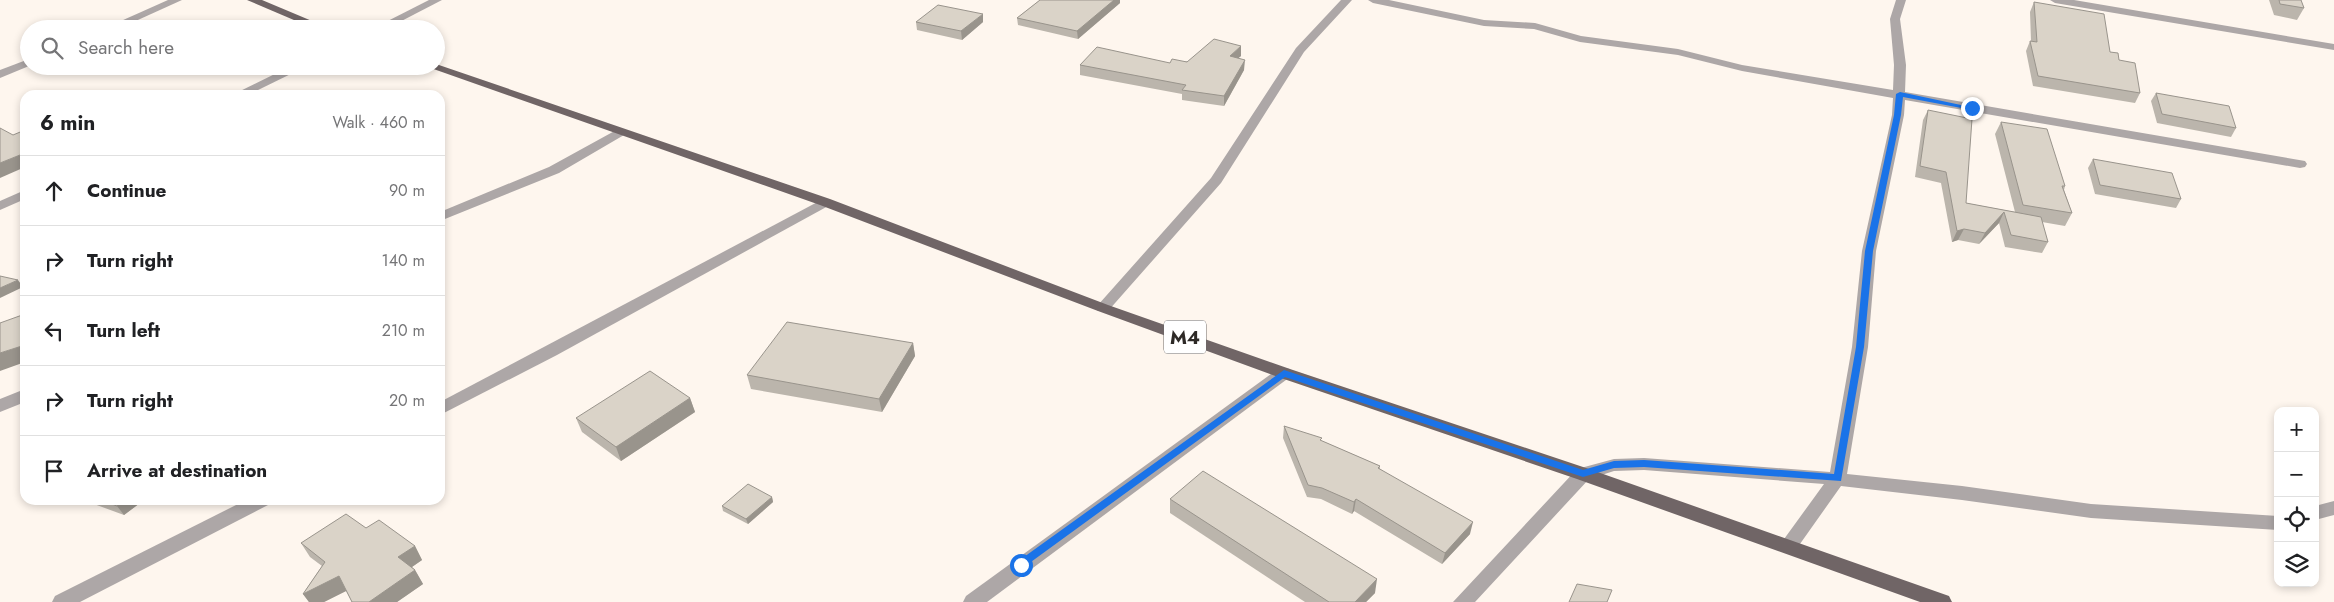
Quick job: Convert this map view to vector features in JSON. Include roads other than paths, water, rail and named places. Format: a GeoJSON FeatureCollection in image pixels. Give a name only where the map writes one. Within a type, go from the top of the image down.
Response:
{"type":"FeatureCollection","features":[{"type":"Feature","properties":{"kind":"main road"},"geometry":{"type":"LineString","coordinates":[[252,0],[303,20]]}},
{"type":"Feature","properties":{"kind":"main road","name":"M4"},"geometry":{"type":"LineString","coordinates":[[445,71],[824,202],[1103,308],[1284,373],[1583,474],[1942,602]]}},
{"type":"Feature","properties":{"kind":"street"},"geometry":{"type":"LineString","coordinates":[[129,20],[177,0]]}},
{"type":"Feature","properties":{"kind":"street"},"geometry":{"type":"LineString","coordinates":[[396,20],[437,0]]}},
{"type":"Feature","properties":{"kind":"street"},"geometry":{"type":"LineString","coordinates":[[1103,308],[1216,180],[1300,50],[1347,0]]}},
{"type":"Feature","properties":{"kind":"street"},"geometry":{"type":"LineString","coordinates":[[1373,0],[1484,23],[1536,26],[1580,39],[1678,52],[1742,68],[1900,94],[2148,140],[2300,164]]}},
{"type":"Feature","properties":{"kind":"street"},"geometry":{"type":"LineString","coordinates":[[1788,546],[1838,478],[1860,347],[1869,251],[1898,115],[1900,65],[1896,19],[1901,0]]}},
{"type":"Feature","properties":{"kind":"street"},"geometry":{"type":"LineString","coordinates":[[2055,0],[2334,47]]}},
{"type":"Feature","properties":{"kind":"street"},"geometry":{"type":"LineString","coordinates":[[0,74],[20,66]]}},
{"type":"Feature","properties":{"kind":"street"},"geometry":{"type":"LineString","coordinates":[[249,90],[281,75]]}},
{"type":"Feature","properties":{"kind":"street"},"geometry":{"type":"LineString","coordinates":[[445,215],[554,170],[620,132]]}},
{"type":"Feature","properties":{"kind":"street"},"geometry":{"type":"LineString","coordinates":[[0,206],[20,196]]}},
{"type":"Feature","properties":{"kind":"street"},"geometry":{"type":"LineString","coordinates":[[445,406],[551,352],[824,202]]}},
{"type":"Feature","properties":{"kind":"street"},"geometry":{"type":"LineString","coordinates":[[973,602],[1284,373]]}},
{"type":"Feature","properties":{"kind":"street"},"geometry":{"type":"LineString","coordinates":[[0,406],[20,397]]}},
{"type":"Feature","properties":{"kind":"street"},"geometry":{"type":"LineString","coordinates":[[1463,602],[1583,474],[1614,465],[1644,464],[1838,478],[2091,511],[2274,523]]}},
{"type":"Feature","properties":{"kind":"street"},"geometry":{"type":"LineString","coordinates":[[62,602],[252,505]]}},
{"type":"Feature","properties":{"kind":"street"},"geometry":{"type":"LineString","coordinates":[[2319,512],[2334,508]]}}]}
